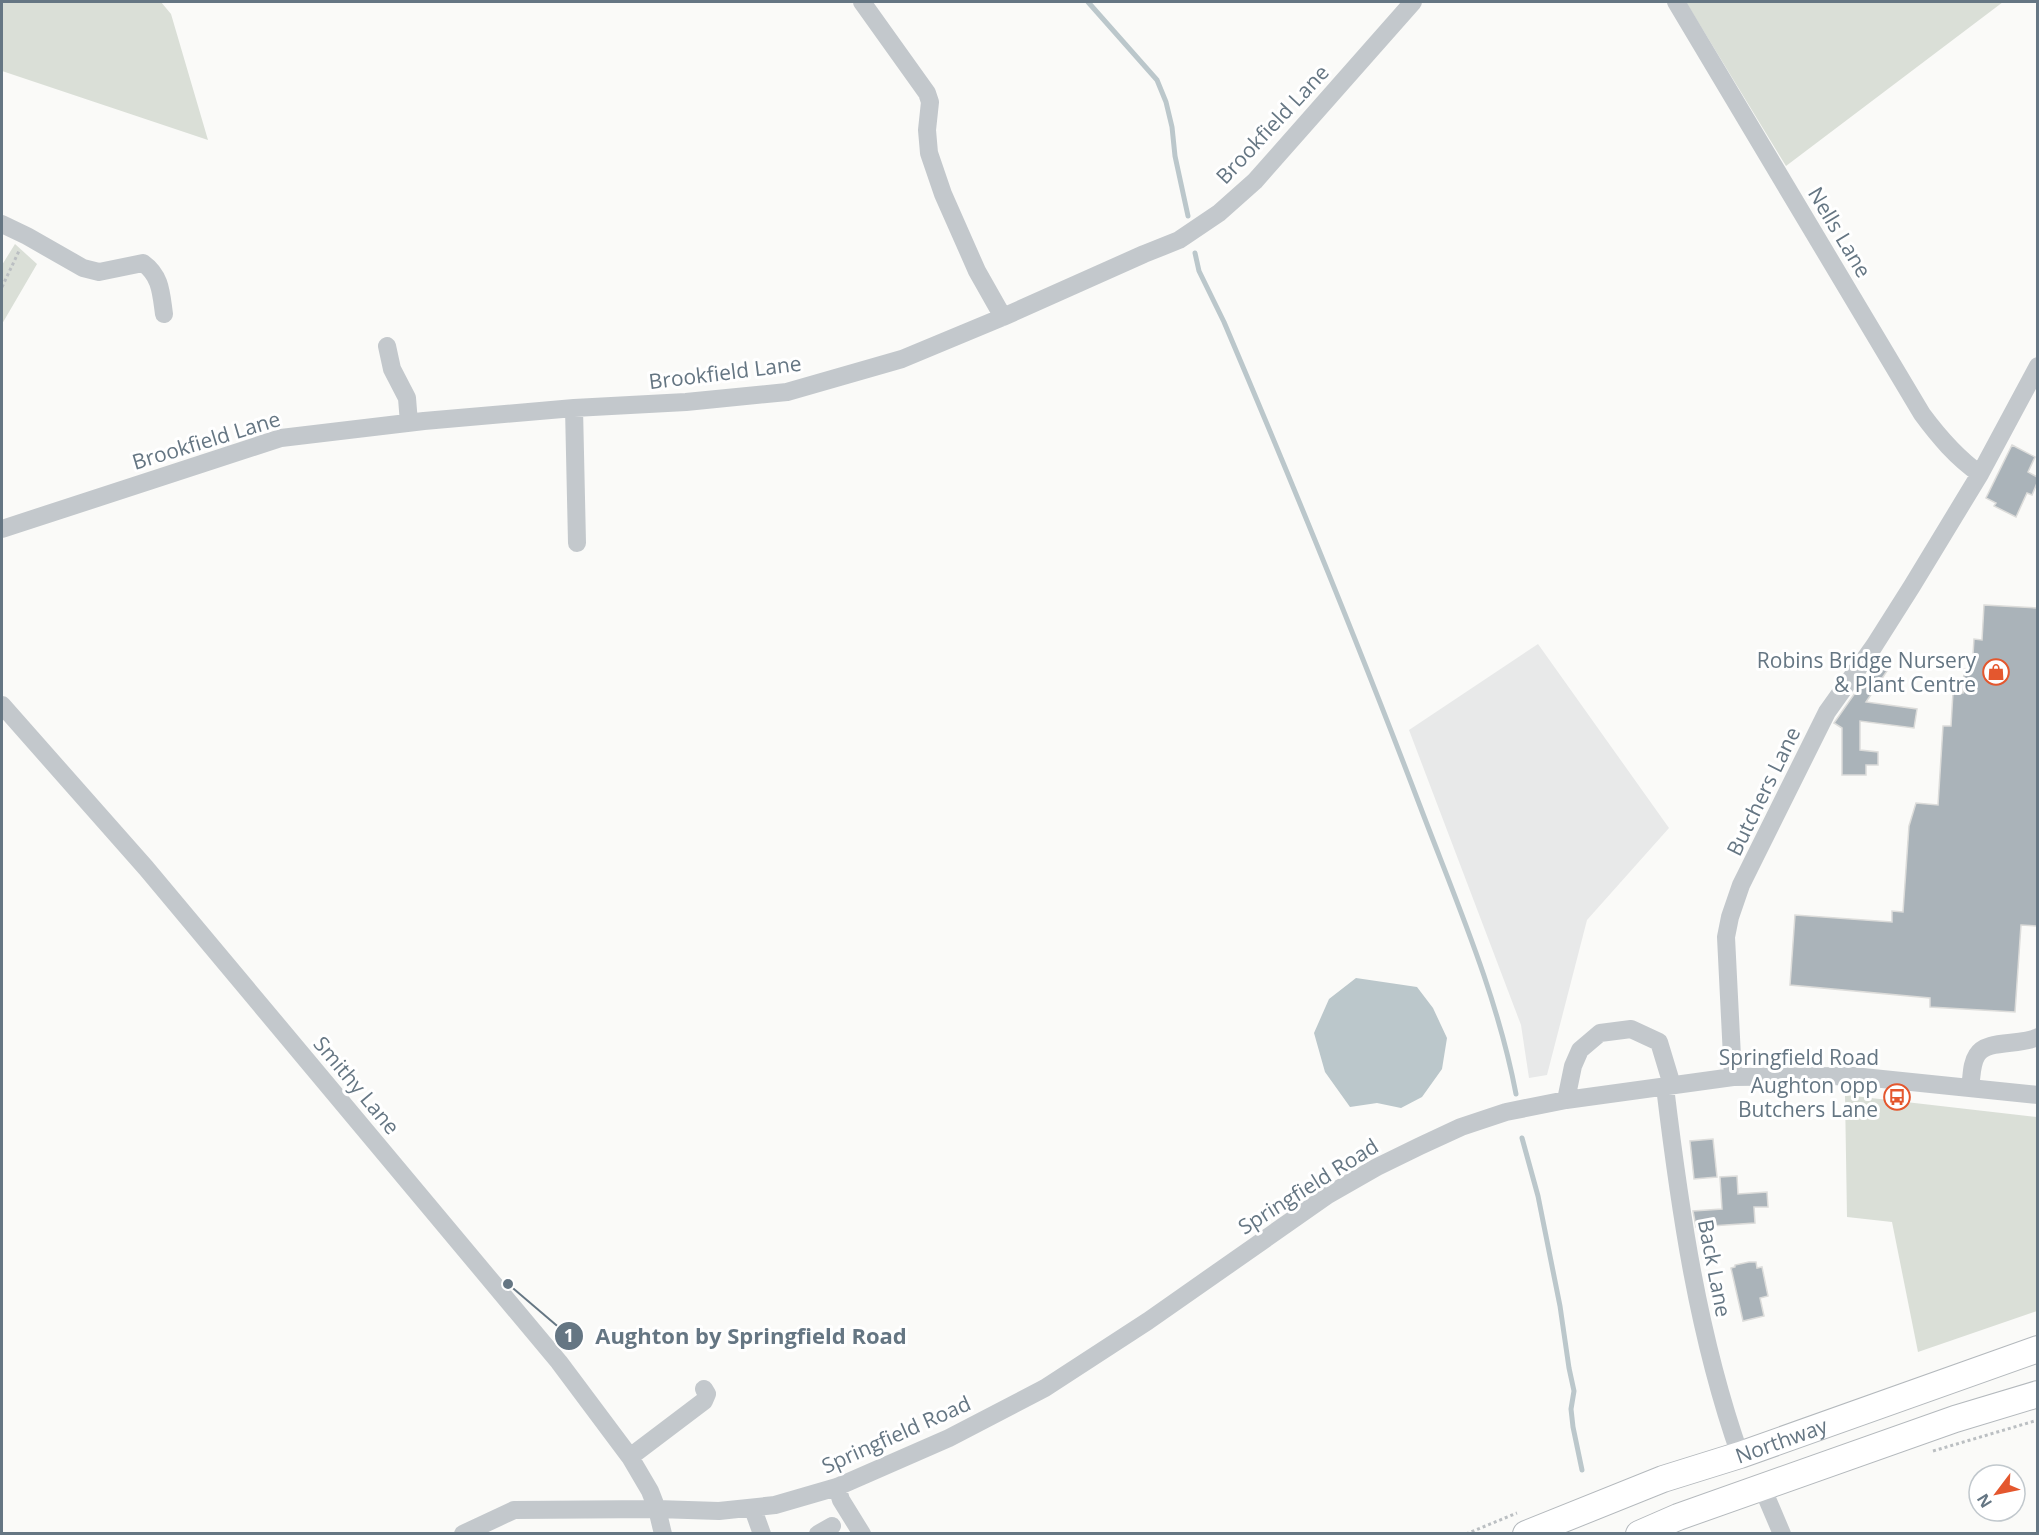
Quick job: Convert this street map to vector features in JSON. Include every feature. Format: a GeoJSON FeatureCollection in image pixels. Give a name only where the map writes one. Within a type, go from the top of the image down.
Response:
{"type":"FeatureCollection","features":[{"type":"Feature","properties":{"kind":"highway","name":"Northway"},"geometry":{"type":"LineString","coordinates":[[1526,1533],[1663,1479],[1740,1455],[2037,1348]]}},
{"type":"Feature","properties":{"kind":"highway","name":"Northway"},"geometry":{"type":"LineString","coordinates":[[1639,1533],[1847,1456],[2037,1394]]}},
{"type":"Feature","properties":{"kind":"highway"},"geometry":{"type":"LineString","coordinates":[[1833,1420],[1847,1456]]}},
{"type":"Feature","properties":{"kind":"highway"},"geometry":{"type":"LineString","coordinates":[[1663,1479],[1678,1517]]}},
{"type":"Feature","properties":{"kind":"street"},"geometry":{"type":"LineString","coordinates":[[862,2],[927,93],[930,102],[927,130],[929,153],[943,194],[977,271],[1003,317]]}},
{"type":"Feature","properties":{"kind":"street","name":"Brookfield Lane"},"geometry":{"type":"LineString","coordinates":[[2,529],[280,438],[409,423],[574,408],[686,402],[787,392],[902,359],[1179,240],[1219,213],[1255,181],[1413,2]]}},
{"type":"Feature","properties":{"kind":"street","name":"Nells Lane"},"geometry":{"type":"LineString","coordinates":[[1676,2],[1922,414],[1948,448],[1961,461],[1980,474]]}},
{"type":"Feature","properties":{"kind":"street"},"geometry":{"type":"LineString","coordinates":[[2,224],[73,263],[99,272],[143,263],[153,270],[159,282],[164,314]]}},
{"type":"Feature","properties":{"kind":"street"},"geometry":{"type":"LineString","coordinates":[[387,346],[392,369],[407,398],[409,423]]}},
{"type":"Feature","properties":{"kind":"street","name":"Butchers Lane"},"geometry":{"type":"LineString","coordinates":[[1733,1077],[1726,937],[1741,885],[1827,712],[1902,603],[1980,474],[2037,366]]}},
{"type":"Feature","properties":{"kind":"street"},"geometry":{"type":"LineString","coordinates":[[574,408],[577,543]]}},
{"type":"Feature","properties":{"kind":"street","name":"Smithy Lane"},"geometry":{"type":"LineString","coordinates":[[2,705],[146,868],[559,1362],[630,1457],[650,1491],[663,1533]]}},
{"type":"Feature","properties":{"kind":"street","name":"Back Lane"},"geometry":{"type":"LineString","coordinates":[[1566,1100],[1573,1066],[1580,1050],[1600,1033],[1631,1029],[1659,1042],[1668,1086],[1677,1190],[1720,1396],[1740,1455]]}},
{"type":"Feature","properties":{"kind":"street"},"geometry":{"type":"LineString","coordinates":[[1971,1088],[1974,1062],[1980,1051],[1992,1044],[2028,1042],[2037,1037]]}},
{"type":"Feature","properties":{"kind":"street","name":"Springfield Road"},"geometry":{"type":"LineString","coordinates":[[464,1533],[514,1510],[719,1511],[753,1509],[837,1487],[949,1438],[1045,1388],[1148,1321],[1329,1195],[1377,1167],[1461,1127],[1506,1112],[1566,1100],[1733,1077],[1853,1076],[2037,1095]]}},
{"type":"Feature","properties":{"kind":"street"},"geometry":{"type":"LineString","coordinates":[[630,1457],[704,1401],[706,1394],[704,1389]]}},
{"type":"Feature","properties":{"kind":"street"},"geometry":{"type":"LineString","coordinates":[[837,1487],[841,1500],[862,1533]]}},
{"type":"Feature","properties":{"kind":"street"},"geometry":{"type":"LineString","coordinates":[[1762,1487],[1782,1533]]}},
{"type":"Feature","properties":{"kind":"street"},"geometry":{"type":"LineString","coordinates":[[753,1509],[762,1533]]}},
{"type":"Feature","properties":{"kind":"path"},"geometry":{"type":"LineString","coordinates":[[2,287],[27,236]]}},
{"type":"Feature","properties":{"kind":"shaded area"},"geometry":{"type":"Polygon","coordinates":[[[2,2],[161,2],[171,14],[208,140],[2,71],[2,2]]]}},
{"type":"Feature","properties":{"kind":"shaded area"},"geometry":{"type":"Polygon","coordinates":[[[1686,2],[2003,2],[1786,166],[1686,2]]]}},
{"type":"Feature","properties":{"kind":"shaded area"},"geometry":{"type":"Polygon","coordinates":[[[15,244],[37,264],[2,324],[2,265],[15,244]]]}},
{"type":"Feature","properties":{"kind":"shaded area"},"geometry":{"type":"Polygon","coordinates":[[[1538,644],[1669,828],[1587,920],[1547,1075],[1529,1078],[1521,1025],[1409,730],[1538,644]]]}},
{"type":"Feature","properties":{"kind":"shaded area"},"geometry":{"type":"Polygon","coordinates":[[[1356,978],[1417,987],[1433,1008],[1447,1038],[1442,1069],[1422,1097],[1401,1108],[1377,1103],[1350,1107],[1325,1072],[1314,1033],[1329,999],[1356,978]]]}},
{"type":"Feature","properties":{"kind":"shaded area"},"geometry":{"type":"Polygon","coordinates":[[[1845,1095],[2037,1117],[2037,1311],[1918,1352],[1892,1222],[1847,1217],[1845,1095]]]}},
{"type":"Feature","properties":{"kind":"building"},"geometry":{"type":"Polygon","coordinates":[[[2012,445],[2035,457],[2028,472],[2037,477],[2032,495],[2027,493],[2016,517],[1994,506],[1996,503],[1986,498],[2012,445]]]}},
{"type":"Feature","properties":{"kind":"building"},"geometry":{"type":"Polygon","coordinates":[[[1984,605],[2037,608],[2037,926],[2021,925],[2015,1012],[1930,1007],[1930,998],[1790,985],[1795,915],[1892,922],[1892,911],[1903,912],[1909,826],[1916,803],[1938,805],[1943,726],[1951,726],[1953,692],[1963,693],[1964,669],[1972,670],[1974,639],[1982,640],[1984,605]]]}},
{"type":"Feature","properties":{"kind":"building"},"geometry":{"type":"Polygon","coordinates":[[[1876,663],[1887,671],[1866,702],[1917,709],[1914,728],[1860,721],[1860,750],[1878,752],[1878,765],[1866,765],[1866,775],[1842,775],[1842,728],[1834,723],[1876,663]]]}},
{"type":"Feature","properties":{"kind":"building"},"geometry":{"type":"Polygon","coordinates":[[[1713,1139],[1717,1177],[1694,1179],[1690,1141],[1713,1139]]]}},
{"type":"Feature","properties":{"kind":"building"},"geometry":{"type":"Polygon","coordinates":[[[1737,1176],[1738,1194],[1767,1192],[1768,1207],[1754,1207],[1755,1223],[1696,1227],[1693,1211],[1722,1209],[1720,1177],[1737,1176]]]}},
{"type":"Feature","properties":{"kind":"building"},"geometry":{"type":"Polygon","coordinates":[[[1756,1262],[1757,1268],[1762,1267],[1768,1296],[1760,1298],[1764,1316],[1743,1321],[1731,1268],[1756,1262]]]}},
{"type":"Feature","properties":{"kind":"waterway"},"geometry":{"type":"LineString","coordinates":[[1088,2],[1157,80],[1166,102],[1172,127],[1175,156],[1188,216]]}},
{"type":"Feature","properties":{"kind":"waterway"},"geometry":{"type":"LineString","coordinates":[[1195,253],[1199,271],[1224,322],[1275,442],[1373,684],[1461,913],[1498,1020],[1516,1094]]}},
{"type":"Feature","properties":{"kind":"waterway"},"geometry":{"type":"LineString","coordinates":[[1522,1138],[1538,1196],[1560,1306],[1574,1391],[1571,1409],[1573,1427],[1582,1470]]}},
{"type":"Feature","properties":{"kind":"place","name":"Robins Bridge Nursery & Plant Centre"},"geometry":{"type":"Point","coordinates":[1996,672]}},
{"type":"Feature","properties":{"kind":"place","name":"Aughton opp Butchers Lane"},"geometry":{"type":"Point","coordinates":[1897,1097]}},
{"type":"Feature","properties":{"kind":"place","name":"Aughton by Springfield Road"},"geometry":{"type":"Point","coordinates":[508,1284]}}]}
